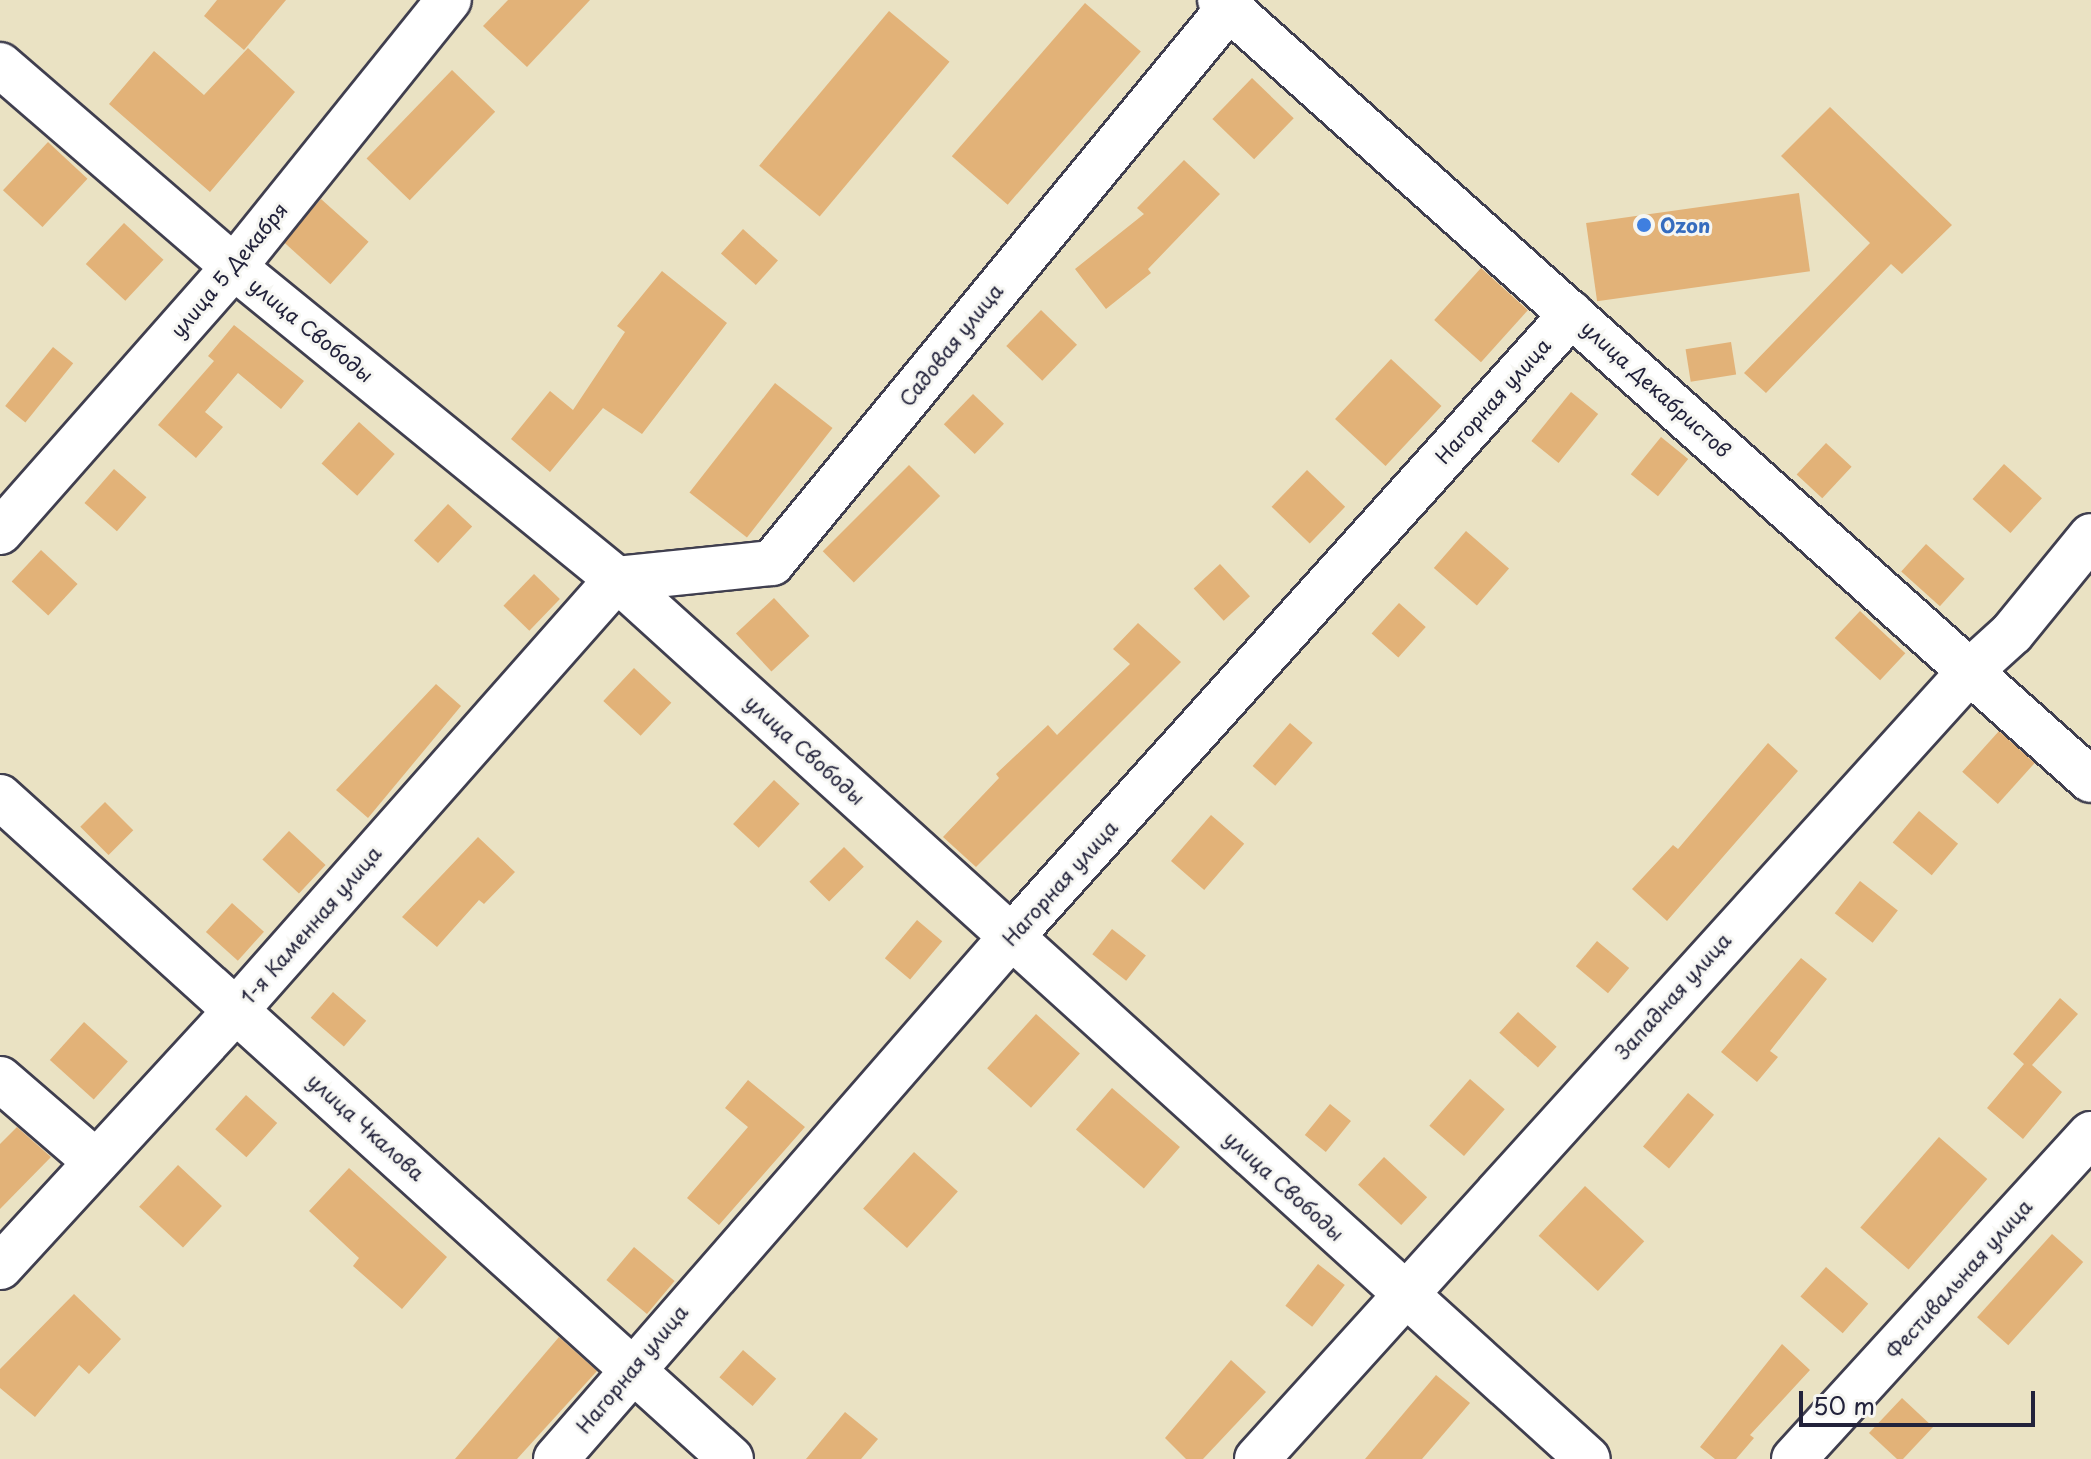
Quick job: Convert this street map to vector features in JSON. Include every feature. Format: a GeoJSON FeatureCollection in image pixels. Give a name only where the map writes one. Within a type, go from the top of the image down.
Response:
{"type":"FeatureCollection","features":[{"type":"Feature","properties":{"kind":"street","name":"улица 5 Декабря"},"geometry":{"type":"LineString","coordinates":[[0,532],[234,267],[449,0]]}},
{"type":"Feature","properties":{"kind":"street","name":"улица Декабристов"},"geometry":{"type":"LineString","coordinates":[[1224,4],[2091,780]]}},
{"type":"Feature","properties":{"kind":"street","name":"Садовая улица"},"geometry":{"type":"LineString","coordinates":[[617,579],[772,563],[1224,4]]}},
{"type":"Feature","properties":{"kind":"street","name":"улица Свободы"},"geometry":{"type":"LineString","coordinates":[[0,65],[234,267],[617,579],[1402,1294],[1588,1459]]}},
{"type":"Feature","properties":{"kind":"street","name":"Нагорная улица"},"geometry":{"type":"LineString","coordinates":[[556,1459],[631,1369],[1011,937],[1572,314]]}},
{"type":"Feature","properties":{"kind":"street","name":"Западная улица"},"geometry":{"type":"LineString","coordinates":[[1257,1459],[1402,1294],[1969,672],[2012,633],[2091,536]]}},
{"type":"Feature","properties":{"kind":"street","name":"1-я Каменная улица"},"geometry":{"type":"LineString","coordinates":[[0,1267],[237,1009],[617,579]]}},
{"type":"Feature","properties":{"kind":"street","name":"улица Чкалова"},"geometry":{"type":"LineString","coordinates":[[0,797],[731,1459]]}},
{"type":"Feature","properties":{"kind":"street"},"geometry":{"type":"LineString","coordinates":[[0,1079],[96,1162]]}},
{"type":"Feature","properties":{"kind":"street","name":"Фестивальная улица"},"geometry":{"type":"LineString","coordinates":[[1794,1459],[2091,1134]]}},
{"type":"Feature","properties":{"kind":"building"},"geometry":{"type":"Polygon","coordinates":[[[217,0],[286,0],[244,50],[204,16],[217,0]]]}},
{"type":"Feature","properties":{"kind":"building"},"geometry":{"type":"Polygon","coordinates":[[[508,0],[590,0],[527,67],[483,26],[508,0]]]}},
{"type":"Feature","properties":{"kind":"building"},"geometry":{"type":"Polygon","coordinates":[[[1085,3],[1141,52],[1008,205],[952,156],[1085,3]]]}},
{"type":"Feature","properties":{"kind":"building"},"geometry":{"type":"Polygon","coordinates":[[[889,11],[950,62],[820,217],[759,166],[889,11]]]}},
{"type":"Feature","properties":{"kind":"building"},"geometry":{"type":"Polygon","coordinates":[[[248,48],[295,92],[210,192],[109,104],[154,51],[204,95],[248,48]]]}},
{"type":"Feature","properties":{"kind":"building"},"geometry":{"type":"Polygon","coordinates":[[[452,70],[495,112],[410,200],[367,158],[452,70]]]}},
{"type":"Feature","properties":{"kind":"building"},"geometry":{"type":"Polygon","coordinates":[[[1252,78],[1294,118],[1254,159],[1212,119],[1252,78]]]}},
{"type":"Feature","properties":{"kind":"building"},"geometry":{"type":"Polygon","coordinates":[[[1830,107],[1952,225],[1902,274],[1891,264],[1766,393],[1744,373],[1870,243],[1781,156],[1830,107]]]}},
{"type":"Feature","properties":{"kind":"building"},"geometry":{"type":"Polygon","coordinates":[[[48,142],[87,179],[42,227],[3,190],[48,142]]]}},
{"type":"Feature","properties":{"kind":"building"},"geometry":{"type":"Polygon","coordinates":[[[1184,160],[1220,194],[1148,269],[1151,273],[1106,309],[1075,269],[1144,214],[1137,208],[1184,160]]]}},
{"type":"Feature","properties":{"kind":"building"},"geometry":{"type":"Polygon","coordinates":[[[1799,193],[1810,271],[1597,301],[1586,223],[1799,193]]]}},
{"type":"Feature","properties":{"kind":"building"},"geometry":{"type":"Polygon","coordinates":[[[321,199],[369,242],[330,284],[283,241],[321,199]]]}},
{"type":"Feature","properties":{"kind":"building"},"geometry":{"type":"Polygon","coordinates":[[[124,223],[163,260],[125,301],[86,264],[124,223]]]}},
{"type":"Feature","properties":{"kind":"building"},"geometry":{"type":"Polygon","coordinates":[[[743,229],[778,260],[756,285],[721,254],[743,229]]]}},
{"type":"Feature","properties":{"kind":"building"},"geometry":{"type":"Polygon","coordinates":[[[1481,268],[1528,310],[1481,362],[1434,320],[1481,268]]]}},
{"type":"Feature","properties":{"kind":"building"},"geometry":{"type":"Polygon","coordinates":[[[662,271],[727,323],[642,434],[603,408],[550,472],[511,439],[550,391],[573,410],[625,332],[617,326],[662,271]]]}},
{"type":"Feature","properties":{"kind":"building"},"geometry":{"type":"Polygon","coordinates":[[[1041,310],[1077,345],[1042,381],[1006,346],[1041,310]]]}},
{"type":"Feature","properties":{"kind":"building"},"geometry":{"type":"Polygon","coordinates":[[[234,325],[304,381],[281,409],[238,373],[205,412],[223,427],[196,458],[158,425],[214,361],[208,356],[234,325]]]}},
{"type":"Feature","properties":{"kind":"building"},"geometry":{"type":"Polygon","coordinates":[[[1731,342],[1736,375],[1691,382],[1686,349],[1731,342]]]}},
{"type":"Feature","properties":{"kind":"building"},"geometry":{"type":"Polygon","coordinates":[[[53,347],[73,363],[25,422],[5,406],[53,347]]]}},
{"type":"Feature","properties":{"kind":"building"},"geometry":{"type":"Polygon","coordinates":[[[1391,359],[1441,406],[1386,466],[1335,419],[1391,359]]]}},
{"type":"Feature","properties":{"kind":"building"},"geometry":{"type":"Polygon","coordinates":[[[775,383],[833,428],[747,537],[689,493],[775,383]]]}},
{"type":"Feature","properties":{"kind":"building"},"geometry":{"type":"Polygon","coordinates":[[[1571,392],[1598,414],[1559,463],[1531,441],[1571,392]]]}},
{"type":"Feature","properties":{"kind":"building"},"geometry":{"type":"Polygon","coordinates":[[[973,394],[1004,424],[975,454],[944,424],[973,394]]]}},
{"type":"Feature","properties":{"kind":"building"},"geometry":{"type":"Polygon","coordinates":[[[359,422],[395,454],[357,496],[322,464],[359,422]]]}},
{"type":"Feature","properties":{"kind":"building"},"geometry":{"type":"Polygon","coordinates":[[[1661,437],[1688,459],[1658,496],[1631,474],[1661,437]]]}},
{"type":"Feature","properties":{"kind":"building"},"geometry":{"type":"Polygon","coordinates":[[[1826,443],[1852,467],[1822,498],[1797,474],[1826,443]]]}},
{"type":"Feature","properties":{"kind":"building"},"geometry":{"type":"Polygon","coordinates":[[[2004,464],[2042,498],[2010,533],[1973,499],[2004,464]]]}},
{"type":"Feature","properties":{"kind":"building"},"geometry":{"type":"Polygon","coordinates":[[[909,465],[940,496],[854,582],[823,551],[909,465]]]}},
{"type":"Feature","properties":{"kind":"building"},"geometry":{"type":"Polygon","coordinates":[[[114,469],[146,497],[117,531],[84,503],[114,469]]]}},
{"type":"Feature","properties":{"kind":"building"},"geometry":{"type":"Polygon","coordinates":[[[1307,470],[1345,507],[1310,544],[1272,507],[1307,470]]]}},
{"type":"Feature","properties":{"kind":"building"},"geometry":{"type":"Polygon","coordinates":[[[448,504],[472,527],[438,563],[414,541],[448,504]]]}},
{"type":"Feature","properties":{"kind":"building"},"geometry":{"type":"Polygon","coordinates":[[[1466,531],[1509,568],[1477,605],[1434,568],[1466,531]]]}},
{"type":"Feature","properties":{"kind":"building"},"geometry":{"type":"Polygon","coordinates":[[[1926,544],[1965,579],[1940,606],[1901,571],[1926,544]]]}},
{"type":"Feature","properties":{"kind":"building"},"geometry":{"type":"Polygon","coordinates":[[[41,550],[78,584],[48,616],[12,581],[41,550]]]}},
{"type":"Feature","properties":{"kind":"building"},"geometry":{"type":"Polygon","coordinates":[[[1220,564],[1250,596],[1224,621],[1194,589],[1220,564]]]}},
{"type":"Feature","properties":{"kind":"building"},"geometry":{"type":"Polygon","coordinates":[[[534,574],[560,599],[529,631],[503,606],[534,574]]]}},
{"type":"Feature","properties":{"kind":"building"},"geometry":{"type":"Polygon","coordinates":[[[774,598],[809,636],[771,671],[736,633],[774,598]]]}},
{"type":"Feature","properties":{"kind":"building"},"geometry":{"type":"Polygon","coordinates":[[[1399,603],[1426,627],[1398,658],[1372,633],[1399,603]]]}},
{"type":"Feature","properties":{"kind":"building"},"geometry":{"type":"Polygon","coordinates":[[[1860,611],[1905,653],[1880,680],[1835,638],[1860,611]]]}},
{"type":"Feature","properties":{"kind":"building"},"geometry":{"type":"Polygon","coordinates":[[[1138,623],[1181,662],[976,867],[943,837],[999,778],[996,774],[1048,725],[1057,735],[1130,664],[1113,649],[1138,623]]]}},
{"type":"Feature","properties":{"kind":"building"},"geometry":{"type":"Polygon","coordinates":[[[634,668],[671,703],[641,736],[603,701],[634,668]]]}},
{"type":"Feature","properties":{"kind":"building"},"geometry":{"type":"Polygon","coordinates":[[[436,684],[461,706],[368,818],[336,790],[436,684]]]}},
{"type":"Feature","properties":{"kind":"building"},"geometry":{"type":"Polygon","coordinates":[[[1290,723],[1313,743],[1275,786],[1253,766],[1290,723]]]}},
{"type":"Feature","properties":{"kind":"building"},"geometry":{"type":"Polygon","coordinates":[[[1999,731],[2035,763],[1998,804],[1962,772],[1999,731]]]}},
{"type":"Feature","properties":{"kind":"building"},"geometry":{"type":"Polygon","coordinates":[[[1768,743],[1798,771],[1667,921],[1632,889],[1673,845],[1678,849],[1768,743]]]}},
{"type":"Feature","properties":{"kind":"building"},"geometry":{"type":"Polygon","coordinates":[[[774,780],[800,804],[759,848],[733,824],[774,780]]]}},
{"type":"Feature","properties":{"kind":"building"},"geometry":{"type":"Polygon","coordinates":[[[105,802],[133,830],[109,855],[80,827],[105,802]]]}},
{"type":"Feature","properties":{"kind":"building"},"geometry":{"type":"Polygon","coordinates":[[[1919,811],[1958,844],[1932,875],[1893,842],[1919,811]]]}},
{"type":"Feature","properties":{"kind":"building"},"geometry":{"type":"Polygon","coordinates":[[[1211,815],[1244,844],[1204,890],[1171,861],[1211,815]]]}},
{"type":"Feature","properties":{"kind":"building"},"geometry":{"type":"Polygon","coordinates":[[[289,831],[326,865],[299,894],[262,860],[289,831]]]}},
{"type":"Feature","properties":{"kind":"building"},"geometry":{"type":"Polygon","coordinates":[[[478,837],[515,872],[484,904],[479,900],[437,947],[402,917],[478,837]]]}},
{"type":"Feature","properties":{"kind":"building"},"geometry":{"type":"Polygon","coordinates":[[[844,847],[864,867],[829,901],[809,882],[844,847]]]}},
{"type":"Feature","properties":{"kind":"building"},"geometry":{"type":"Polygon","coordinates":[[[1860,881],[1898,911],[1873,943],[1835,913],[1860,881]]]}},
{"type":"Feature","properties":{"kind":"building"},"geometry":{"type":"Polygon","coordinates":[[[232,903],[264,932],[238,961],[206,932],[232,903]]]}},
{"type":"Feature","properties":{"kind":"building"},"geometry":{"type":"Polygon","coordinates":[[[917,920],[942,941],[910,980],[885,958],[917,920]]]}},
{"type":"Feature","properties":{"kind":"building"},"geometry":{"type":"Polygon","coordinates":[[[1112,929],[1146,955],[1126,981],[1092,954],[1112,929]]]}},
{"type":"Feature","properties":{"kind":"building"},"geometry":{"type":"Polygon","coordinates":[[[1597,941],[1629,968],[1608,993],[1576,966],[1597,941]]]}},
{"type":"Feature","properties":{"kind":"building"},"geometry":{"type":"Polygon","coordinates":[[[1801,958],[1827,979],[1770,1051],[1778,1057],[1757,1082],[1721,1052],[1801,958]]]}},
{"type":"Feature","properties":{"kind":"building"},"geometry":{"type":"Polygon","coordinates":[[[333,992],[366,1021],[344,1047],[311,1018],[333,992]]]}},
{"type":"Feature","properties":{"kind":"building"},"geometry":{"type":"Polygon","coordinates":[[[2060,998],[2078,1014],[2032,1065],[2062,1092],[2023,1139],[1987,1108],[2024,1064],[2013,1054],[2060,998]]]}},
{"type":"Feature","properties":{"kind":"building"},"geometry":{"type":"Polygon","coordinates":[[[1518,1012],[1557,1047],[1538,1068],[1499,1033],[1518,1012]]]}},
{"type":"Feature","properties":{"kind":"building"},"geometry":{"type":"Polygon","coordinates":[[[1036,1014],[1080,1053],[1031,1108],[987,1068],[1036,1014]]]}},
{"type":"Feature","properties":{"kind":"building"},"geometry":{"type":"Polygon","coordinates":[[[84,1022],[128,1061],[94,1099],[50,1060],[84,1022]]]}},
{"type":"Feature","properties":{"kind":"building"},"geometry":{"type":"Polygon","coordinates":[[[1470,1079],[1505,1109],[1464,1156],[1429,1126],[1470,1079]]]}},
{"type":"Feature","properties":{"kind":"building"},"geometry":{"type":"Polygon","coordinates":[[[748,1080],[805,1127],[719,1225],[687,1198],[748,1127],[725,1108],[748,1080]]]}},
{"type":"Feature","properties":{"kind":"building"},"geometry":{"type":"Polygon","coordinates":[[[1112,1088],[1180,1147],[1144,1189],[1076,1130],[1112,1088]]]}},
{"type":"Feature","properties":{"kind":"building"},"geometry":{"type":"Polygon","coordinates":[[[1688,1093],[1714,1115],[1669,1168],[1643,1147],[1688,1093]]]}},
{"type":"Feature","properties":{"kind":"building"},"geometry":{"type":"Polygon","coordinates":[[[246,1095],[277,1123],[246,1157],[215,1129],[246,1095]]]}},
{"type":"Feature","properties":{"kind":"building"},"geometry":{"type":"Polygon","coordinates":[[[1330,1104],[1351,1121],[1326,1152],[1305,1135],[1330,1104]]]}},
{"type":"Feature","properties":{"kind":"building"},"geometry":{"type":"Polygon","coordinates":[[[17,1127],[51,1157],[0,1209],[0,1144],[17,1127]]]}},
{"type":"Feature","properties":{"kind":"building"},"geometry":{"type":"Polygon","coordinates":[[[1939,1137],[1987,1179],[1909,1270],[1860,1228],[1939,1137]]]}},
{"type":"Feature","properties":{"kind":"building"},"geometry":{"type":"Polygon","coordinates":[[[914,1152],[958,1191],[907,1248],[863,1208],[914,1152]]]}},
{"type":"Feature","properties":{"kind":"building"},"geometry":{"type":"Polygon","coordinates":[[[1384,1157],[1427,1197],[1401,1225],[1358,1185],[1384,1157]]]}},
{"type":"Feature","properties":{"kind":"building"},"geometry":{"type":"Polygon","coordinates":[[[178,1165],[222,1206],[183,1248],[139,1207],[178,1165]]]}},
{"type":"Feature","properties":{"kind":"building"},"geometry":{"type":"Polygon","coordinates":[[[349,1168],[447,1257],[402,1309],[353,1266],[359,1258],[309,1211],[349,1168]]]}},
{"type":"Feature","properties":{"kind":"building"},"geometry":{"type":"Polygon","coordinates":[[[1585,1186],[1644,1241],[1598,1291],[1539,1236],[1585,1186]]]}},
{"type":"Feature","properties":{"kind":"building"},"geometry":{"type":"Polygon","coordinates":[[[2052,1234],[2083,1262],[2008,1345],[1977,1317],[2052,1234]]]}},
{"type":"Feature","properties":{"kind":"building"},"geometry":{"type":"Polygon","coordinates":[[[634,1247],[675,1281],[647,1314],[606,1280],[634,1247]]]}},
{"type":"Feature","properties":{"kind":"building"},"geometry":{"type":"Polygon","coordinates":[[[1318,1264],[1345,1285],[1312,1327],[1285,1306],[1318,1264]]]}},
{"type":"Feature","properties":{"kind":"building"},"geometry":{"type":"Polygon","coordinates":[[[1826,1267],[1868,1304],[1843,1333],[1800,1296],[1826,1267]]]}},
{"type":"Feature","properties":{"kind":"building"},"geometry":{"type":"Polygon","coordinates":[[[74,1294],[121,1339],[89,1374],[79,1365],[35,1417],[0,1388],[0,1369],[74,1294]]]}},
{"type":"Feature","properties":{"kind":"building"},"geometry":{"type":"Polygon","coordinates":[[[559,1337],[597,1371],[517,1459],[455,1459],[559,1337]]]}},
{"type":"Feature","properties":{"kind":"building"},"geometry":{"type":"Polygon","coordinates":[[[1782,1344],[1810,1370],[1750,1435],[1754,1438],[1736,1459],[1715,1459],[1700,1447],[1782,1344]]]}},
{"type":"Feature","properties":{"kind":"building"},"geometry":{"type":"Polygon","coordinates":[[[743,1350],[776,1379],[753,1406],[719,1377],[743,1350]]]}},
{"type":"Feature","properties":{"kind":"building"},"geometry":{"type":"Polygon","coordinates":[[[1231,1360],[1266,1392],[1203,1459],[1186,1459],[1165,1438],[1231,1360]]]}},
{"type":"Feature","properties":{"kind":"building"},"geometry":{"type":"Polygon","coordinates":[[[1436,1375],[1470,1403],[1422,1459],[1365,1459],[1436,1375]]]}},
{"type":"Feature","properties":{"kind":"building"},"geometry":{"type":"Polygon","coordinates":[[[1902,1398],[1933,1427],[1903,1459],[1897,1459],[1869,1433],[1902,1398]]]}},
{"type":"Feature","properties":{"kind":"building"},"geometry":{"type":"Polygon","coordinates":[[[845,1412],[878,1439],[861,1459],[806,1459],[845,1412]]]}},
{"type":"Feature","properties":{"kind":"place","name":"Ozon"},"geometry":{"type":"Point","coordinates":[1644,225]}}]}
